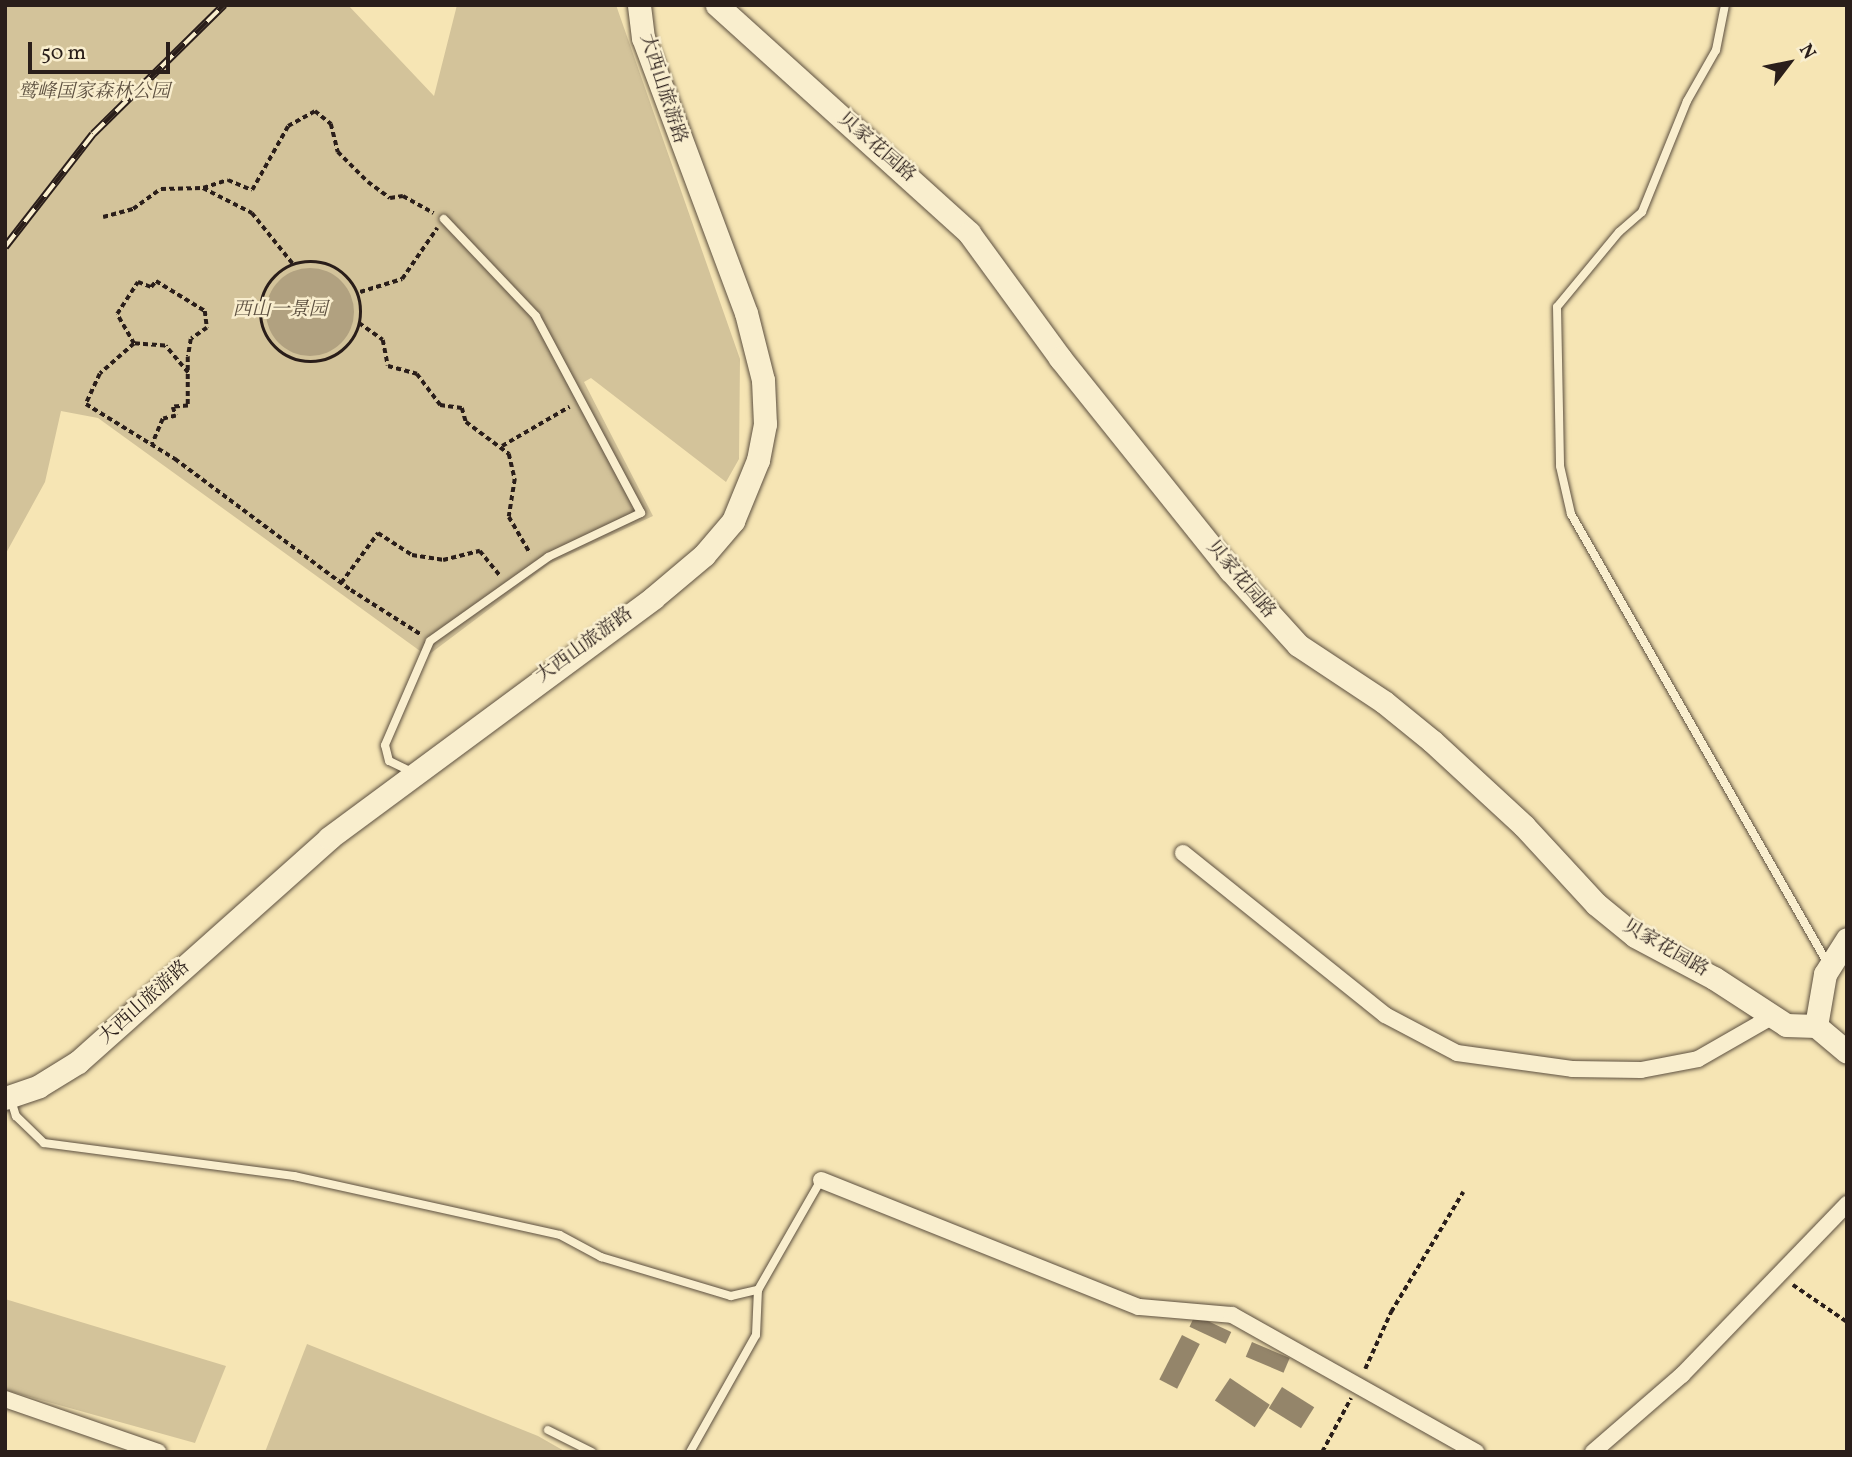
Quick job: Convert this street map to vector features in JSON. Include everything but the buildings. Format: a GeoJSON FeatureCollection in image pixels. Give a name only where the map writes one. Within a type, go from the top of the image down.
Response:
{"type":"FeatureCollection","features":[{"type":"Feature","properties":{"kind":"street","name":"大西山旅游路"},"geometry":{"type":"LineString","coordinates":[[8,1098],[39,1086],[78,1062],[329,838],[704,555],[733,521],[754,476],[765,401],[755,340],[670,119],[643,37],[639,5]]}},
{"type":"Feature","properties":{"kind":"street","name":"贝家花园路"},"geometry":{"type":"LineString","coordinates":[[717,5],[969,233],[1053,350],[1230,570],[1291,638],[1432,741],[1635,936],[1714,978],[1796,1028],[1816,1026]]}},
{"type":"Feature","properties":{"kind":"street"},"geometry":{"type":"LineString","coordinates":[[1183,853],[1385,1015],[1457,1053],[1572,1069],[1641,1070],[1698,1059],[1773,1016]]}},
{"type":"Feature","properties":{"kind":"street"},"geometry":{"type":"LineString","coordinates":[[1847,939],[1829,967],[1819,994],[1816,1026],[1847,1052]]}},
{"type":"Feature","properties":{"kind":"street"},"geometry":{"type":"LineString","coordinates":[[821,1180],[1139,1307],[1232,1315],[1476,1452]]}},
{"type":"Feature","properties":{"kind":"street"},"geometry":{"type":"LineString","coordinates":[[1593,1452],[1682,1375],[1847,1204]]}},
{"type":"Feature","properties":{"kind":"street"},"geometry":{"type":"LineString","coordinates":[[5,1399],[158,1452]]}},
{"type":"Feature","properties":{"kind":"lane"},"geometry":{"type":"LineString","coordinates":[[1725,5],[1716,50],[1687,101],[1643,212],[1619,232],[1557,307],[1560,466],[1571,514],[1829,967]]}},
{"type":"Feature","properties":{"kind":"lane"},"geometry":{"type":"LineString","coordinates":[[415,773],[389,761],[386,745],[430,641],[537,565],[641,513],[536,316],[444,219]]}},
{"type":"Feature","properties":{"kind":"lane"},"geometry":{"type":"LineString","coordinates":[[8,1098],[16,1116],[44,1143],[294,1176],[560,1234],[601,1257],[731,1296],[758,1290]]}},
{"type":"Feature","properties":{"kind":"lane"},"geometry":{"type":"LineString","coordinates":[[690,1452],[756,1335],[758,1290],[821,1180]]}},
{"type":"Feature","properties":{"kind":"lane"},"geometry":{"type":"LineString","coordinates":[[548,1430],[592,1452]]}},
{"type":"Feature","properties":{"kind":"path"},"geometry":{"type":"LineString","coordinates":[[103,217],[134,209],[161,189],[203,188],[228,180],[252,190],[288,126],[315,111],[331,124],[338,152],[368,182],[390,198],[403,196],[444,219],[402,279],[360,292]]}},
{"type":"Feature","properties":{"kind":"path"},"geometry":{"type":"LineString","coordinates":[[203,188],[252,213],[293,264]]}},
{"type":"Feature","properties":{"kind":"path"},"geometry":{"type":"LineString","coordinates":[[320,262],[340,271],[360,292],[359,323],[344,349],[318,362],[293,360],[271,344],[260,323],[262,305],[283,271],[293,264],[320,262]]}},
{"type":"Feature","properties":{"kind":"path"},"geometry":{"type":"LineString","coordinates":[[134,344],[117,314],[138,282],[151,287],[156,281],[205,311],[207,328],[191,339],[188,406],[173,407],[176,416],[163,419],[152,445]]}},
{"type":"Feature","properties":{"kind":"path"},"geometry":{"type":"LineString","coordinates":[[359,323],[383,340],[383,358],[388,366],[417,374],[440,405],[462,408],[466,422],[509,453],[515,480],[511,525],[537,565]]}},
{"type":"Feature","properties":{"kind":"path"},"geometry":{"type":"LineString","coordinates":[[188,373],[164,346],[134,344],[100,374],[86,404],[152,445],[341,583],[430,641]]}},
{"type":"Feature","properties":{"kind":"path"},"geometry":{"type":"LineString","coordinates":[[502,446],[538,428],[556,412],[582,402]]}},
{"type":"Feature","properties":{"kind":"path"},"geometry":{"type":"LineString","coordinates":[[341,583],[378,533],[412,555],[443,559],[480,551],[508,585]]}},
{"type":"Feature","properties":{"kind":"path"},"geometry":{"type":"LineString","coordinates":[[1322,1452],[1358,1386],[1391,1312],[1463,1192]]}},
{"type":"Feature","properties":{"kind":"path"},"geometry":{"type":"LineString","coordinates":[[1780,1276],[1847,1322]]}},
{"type":"Feature","properties":{"kind":"green space"},"geometry":{"type":"Polygon","coordinates":[[[5,5],[348,5],[434,96],[457,5],[616,5],[740,359],[739,459],[726,482],[591,378],[584,382],[653,516],[549,564],[427,656],[98,418],[61,411],[45,482],[5,555],[5,5]]]}},
{"type":"Feature","properties":{"kind":"green space"},"geometry":{"type":"Polygon","coordinates":[[[5,1299],[226,1366],[195,1443],[5,1390],[5,1299]]]}},
{"type":"Feature","properties":{"kind":"green space"},"geometry":{"type":"Polygon","coordinates":[[[307,1344],[538,1436],[566,1452],[265,1452],[307,1344]]]}},
{"type":"Feature","properties":{"kind":"shaded area"},"geometry":{"type":"Polygon","coordinates":[[[310,268],[327,271],[341,281],[351,295],[354,312],[351,329],[341,343],[327,353],[310,356],[293,353],[279,343],[269,329],[266,312],[269,295],[279,281],[293,271],[310,268]]]}},
{"type":"Feature","properties":{"kind":"railway"},"geometry":{"type":"LineString","coordinates":[[5,247],[93,134],[224,5]]}},
{"type":"Feature","properties":{"kind":"park label","name":"鹫峰国家森林公园"},"geometry":{"type":"Point","coordinates":[94,93]}},
{"type":"Feature","properties":{"kind":"park label","name":"西山一景园"},"geometry":{"type":"Point","coordinates":[280,311]}}]}
